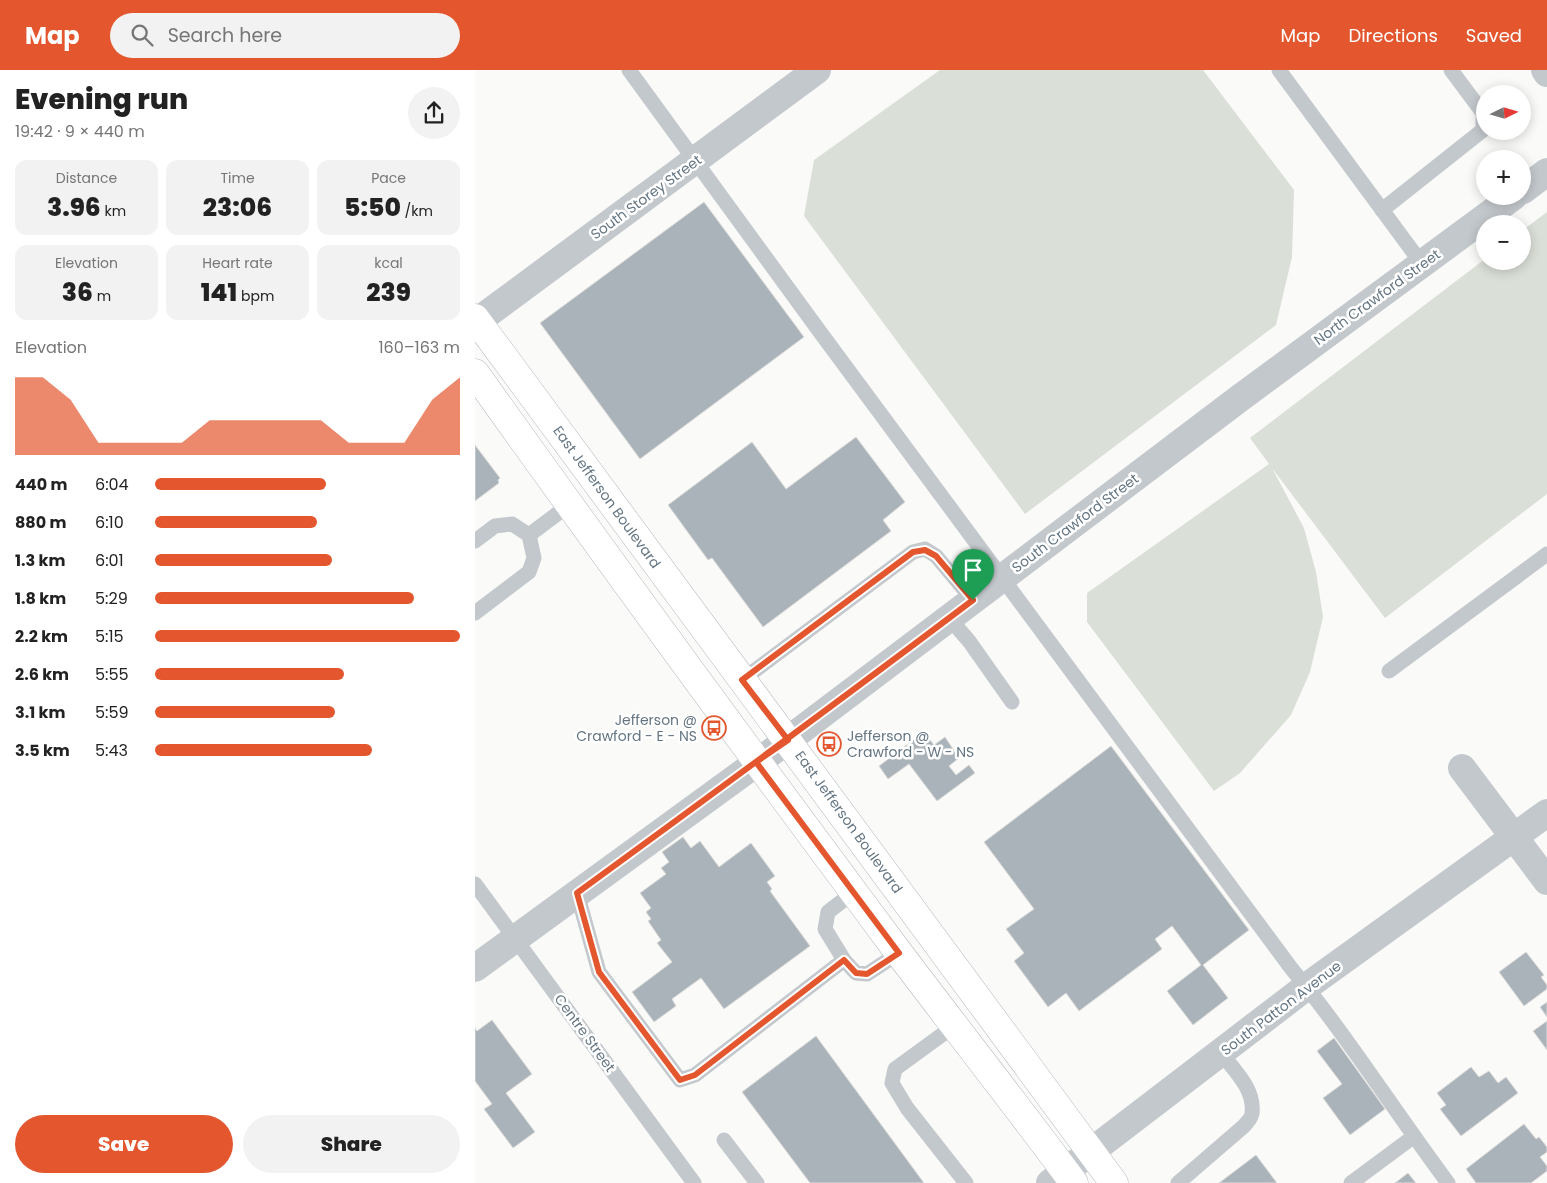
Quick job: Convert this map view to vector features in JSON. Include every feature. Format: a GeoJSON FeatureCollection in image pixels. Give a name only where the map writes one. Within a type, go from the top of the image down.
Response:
{"type":"FeatureCollection","features":[{"type":"Feature","properties":{"kind":"main road","name":"East Jefferson Boulevard"},"geometry":{"type":"LineString","coordinates":[[476,321],[788,740],[1114,1183]]}},
{"type":"Feature","properties":{"kind":"main road"},"geometry":{"type":"LineString","coordinates":[[475,372],[756,762],[954,1026],[1063,1179]]}},
{"type":"Feature","properties":{"kind":"street","name":"South Storey Street"},"geometry":{"type":"LineString","coordinates":[[476,321],[817,70]]}},
{"type":"Feature","properties":{"kind":"street"},"geometry":{"type":"LineString","coordinates":[[1531,184],[1547,172]]}},
{"type":"Feature","properties":{"kind":"street","name":"North Crawford Street"},"geometry":{"type":"LineString","coordinates":[[1240,398],[1502,205]]}},
{"type":"Feature","properties":{"kind":"street","name":"South Crawford Street"},"geometry":{"type":"LineString","coordinates":[[475,968],[788,740],[1240,398]]}},
{"type":"Feature","properties":{"kind":"street"},"geometry":{"type":"LineString","coordinates":[[1462,768],[1547,881]]}},
{"type":"Feature","properties":{"kind":"street","name":"South Patton Avenue"},"geometry":{"type":"LineString","coordinates":[[1063,1179],[1091,1151],[1307,987],[1547,813]]}},
{"type":"Feature","properties":{"kind":"lane"},"geometry":{"type":"LineString","coordinates":[[629,70],[820,332],[1307,987],[1413,1137],[1448,1183]]}},
{"type":"Feature","properties":{"kind":"lane"},"geometry":{"type":"LineString","coordinates":[[1279,70],[1422,264]]}},
{"type":"Feature","properties":{"kind":"lane"},"geometry":{"type":"LineString","coordinates":[[1382,210],[1483,130],[1483,113],[1451,70]]}},
{"type":"Feature","properties":{"kind":"lane"},"geometry":{"type":"LineString","coordinates":[[529,535],[569,505]]}},
{"type":"Feature","properties":{"kind":"lane"},"geometry":{"type":"LineString","coordinates":[[475,541],[495,526],[512,524],[529,535],[534,558],[529,572],[475,613]]}},
{"type":"Feature","properties":{"kind":"lane"},"geometry":{"type":"LineString","coordinates":[[742,680],[913,552],[925,550],[936,556],[973,600]]}},
{"type":"Feature","properties":{"kind":"lane"},"geometry":{"type":"LineString","coordinates":[[1389,671],[1547,554]]}},
{"type":"Feature","properties":{"kind":"lane"},"geometry":{"type":"LineString","coordinates":[[949,618],[969,642],[1012,702]]}},
{"type":"Feature","properties":{"kind":"lane","name":"Centre Street"},"geometry":{"type":"LineString","coordinates":[[475,884],[695,1183]]}},
{"type":"Feature","properties":{"kind":"lane"},"geometry":{"type":"LineString","coordinates":[[854,892],[828,912],[825,929],[844,960],[856,973],[867,974],[899,953]]}},
{"type":"Feature","properties":{"kind":"lane"},"geometry":{"type":"LineString","coordinates":[[577,893],[599,972],[680,1080],[695,1075],[844,960]]}},
{"type":"Feature","properties":{"kind":"lane"},"geometry":{"type":"LineString","coordinates":[[954,1026],[895,1068],[892,1083],[907,1108],[966,1183]]}},
{"type":"Feature","properties":{"kind":"lane"},"geometry":{"type":"LineString","coordinates":[[1178,1183],[1244,1126],[1252,1115],[1252,1103],[1245,1084],[1221,1054]]}},
{"type":"Feature","properties":{"kind":"lane"},"geometry":{"type":"LineString","coordinates":[[1351,1183],[1413,1137]]}},
{"type":"Feature","properties":{"kind":"lane"},"geometry":{"type":"LineString","coordinates":[[723,1140],[757,1183]]}},
{"type":"Feature","properties":{"kind":"shaded area"},"geometry":{"type":"Polygon","coordinates":[[[940,70],[1203,70],[1294,190],[1292,257],[1276,325],[1025,514],[804,216],[814,160],[940,70]]]}},
{"type":"Feature","properties":{"kind":"shaded area"},"geometry":{"type":"Polygon","coordinates":[[[1547,212],[1547,494],[1385,618],[1272,468],[1304,528],[1316,572],[1323,617],[1310,672],[1291,715],[1240,773],[1214,791],[1087,622],[1087,593],[1269,464],[1250,438],[1476,266],[1476,270],[1531,270],[1531,224],[1547,212]]]}},
{"type":"Feature","properties":{"kind":"building"},"geometry":{"type":"Polygon","coordinates":[[[704,202],[804,337],[640,459],[540,323],[704,202]]]}},
{"type":"Feature","properties":{"kind":"building"},"geometry":{"type":"Polygon","coordinates":[[[856,437],[905,502],[883,520],[891,531],[763,627],[712,558],[708,560],[668,505],[752,442],[786,489],[856,437]]]}},
{"type":"Feature","properties":{"kind":"building"},"geometry":{"type":"Polygon","coordinates":[[[475,445],[500,478],[498,480],[499,483],[475,501],[475,445]]]}},
{"type":"Feature","properties":{"kind":"building"},"geometry":{"type":"Polygon","coordinates":[[[924,732],[934,745],[945,737],[959,758],[949,766],[956,775],[969,765],[975,773],[937,801],[909,764],[888,779],[879,766],[924,732]]]}},
{"type":"Feature","properties":{"kind":"building"},"geometry":{"type":"Polygon","coordinates":[[[1111,746],[1249,930],[1203,965],[1228,998],[1193,1025],[1167,991],[1201,965],[1172,926],[1155,939],[1162,949],[1079,1011],[1066,993],[1048,1007],[1014,961],[1024,953],[1006,929],[1034,909],[984,842],[1111,746]]]}},
{"type":"Feature","properties":{"kind":"building"},"geometry":{"type":"Polygon","coordinates":[[[683,837],[691,848],[700,841],[719,867],[751,843],[775,876],[767,882],[772,889],[770,891],[810,946],[724,1009],[701,978],[672,999],[676,1006],[654,1022],[632,992],[672,962],[657,943],[661,940],[648,921],[651,919],[646,912],[651,908],[640,893],[666,874],[661,868],[669,862],[662,852],[683,837]]]}},
{"type":"Feature","properties":{"kind":"building"},"geometry":{"type":"Polygon","coordinates":[[[1526,952],[1544,975],[1541,977],[1547,985],[1547,989],[1524,1006],[1499,972],[1526,952]]]}},
{"type":"Feature","properties":{"kind":"building"},"geometry":{"type":"Polygon","coordinates":[[[1547,1002],[1547,1017],[1540,1007],[1547,1002]]]}},
{"type":"Feature","properties":{"kind":"building"},"geometry":{"type":"Polygon","coordinates":[[[492,1020],[532,1074],[506,1093],[535,1132],[513,1148],[484,1109],[492,1104],[475,1081],[475,1028],[477,1031],[492,1020]]]}},
{"type":"Feature","properties":{"kind":"building"},"geometry":{"type":"Polygon","coordinates":[[[1547,1021],[1547,1050],[1533,1031],[1547,1021]]]}},
{"type":"Feature","properties":{"kind":"building"},"geometry":{"type":"Polygon","coordinates":[[[816,1036],[924,1183],[810,1183],[742,1092],[816,1036]]]}},
{"type":"Feature","properties":{"kind":"building"},"geometry":{"type":"Polygon","coordinates":[[[1334,1038],[1385,1109],[1350,1135],[1323,1098],[1342,1084],[1317,1051],[1334,1038]]]}},
{"type":"Feature","properties":{"kind":"building"},"geometry":{"type":"Polygon","coordinates":[[[1471,1067],[1479,1077],[1489,1071],[1498,1083],[1506,1077],[1518,1093],[1461,1136],[1440,1109],[1446,1105],[1437,1093],[1471,1067]]]}},
{"type":"Feature","properties":{"kind":"building"},"geometry":{"type":"Polygon","coordinates":[[[1524,1124],[1536,1139],[1539,1137],[1547,1147],[1547,1152],[1540,1157],[1547,1166],[1547,1171],[1531,1183],[1476,1183],[1466,1169],[1524,1124]]]}},
{"type":"Feature","properties":{"kind":"building"},"geometry":{"type":"Polygon","coordinates":[[[1256,1155],[1277,1183],[1219,1183],[1256,1155]]]}},
{"type":"Feature","properties":{"kind":"building"},"geometry":{"type":"Polygon","coordinates":[[[1408,1173],[1416,1183],[1395,1183],[1408,1173]]]}},
{"type":"Feature","properties":{"kind":"place","name":"Jefferson @ Crawford - E - NS"},"geometry":{"type":"Point","coordinates":[714,728]}},
{"type":"Feature","properties":{"kind":"place","name":"Jefferson @ Crawford - W - NS"},"geometry":{"type":"Point","coordinates":[829,744]}},
{"type":"Feature","properties":{"kind":"route"},"geometry":{"type":"LineString","coordinates":[[973,600],[788,740],[756,762],[577,893],[599,972],[680,1080],[695,1075],[844,960],[856,973],[867,974],[899,953],[756,762],[788,740],[742,680],[913,552],[925,550],[936,556],[973,600]]}}]}
